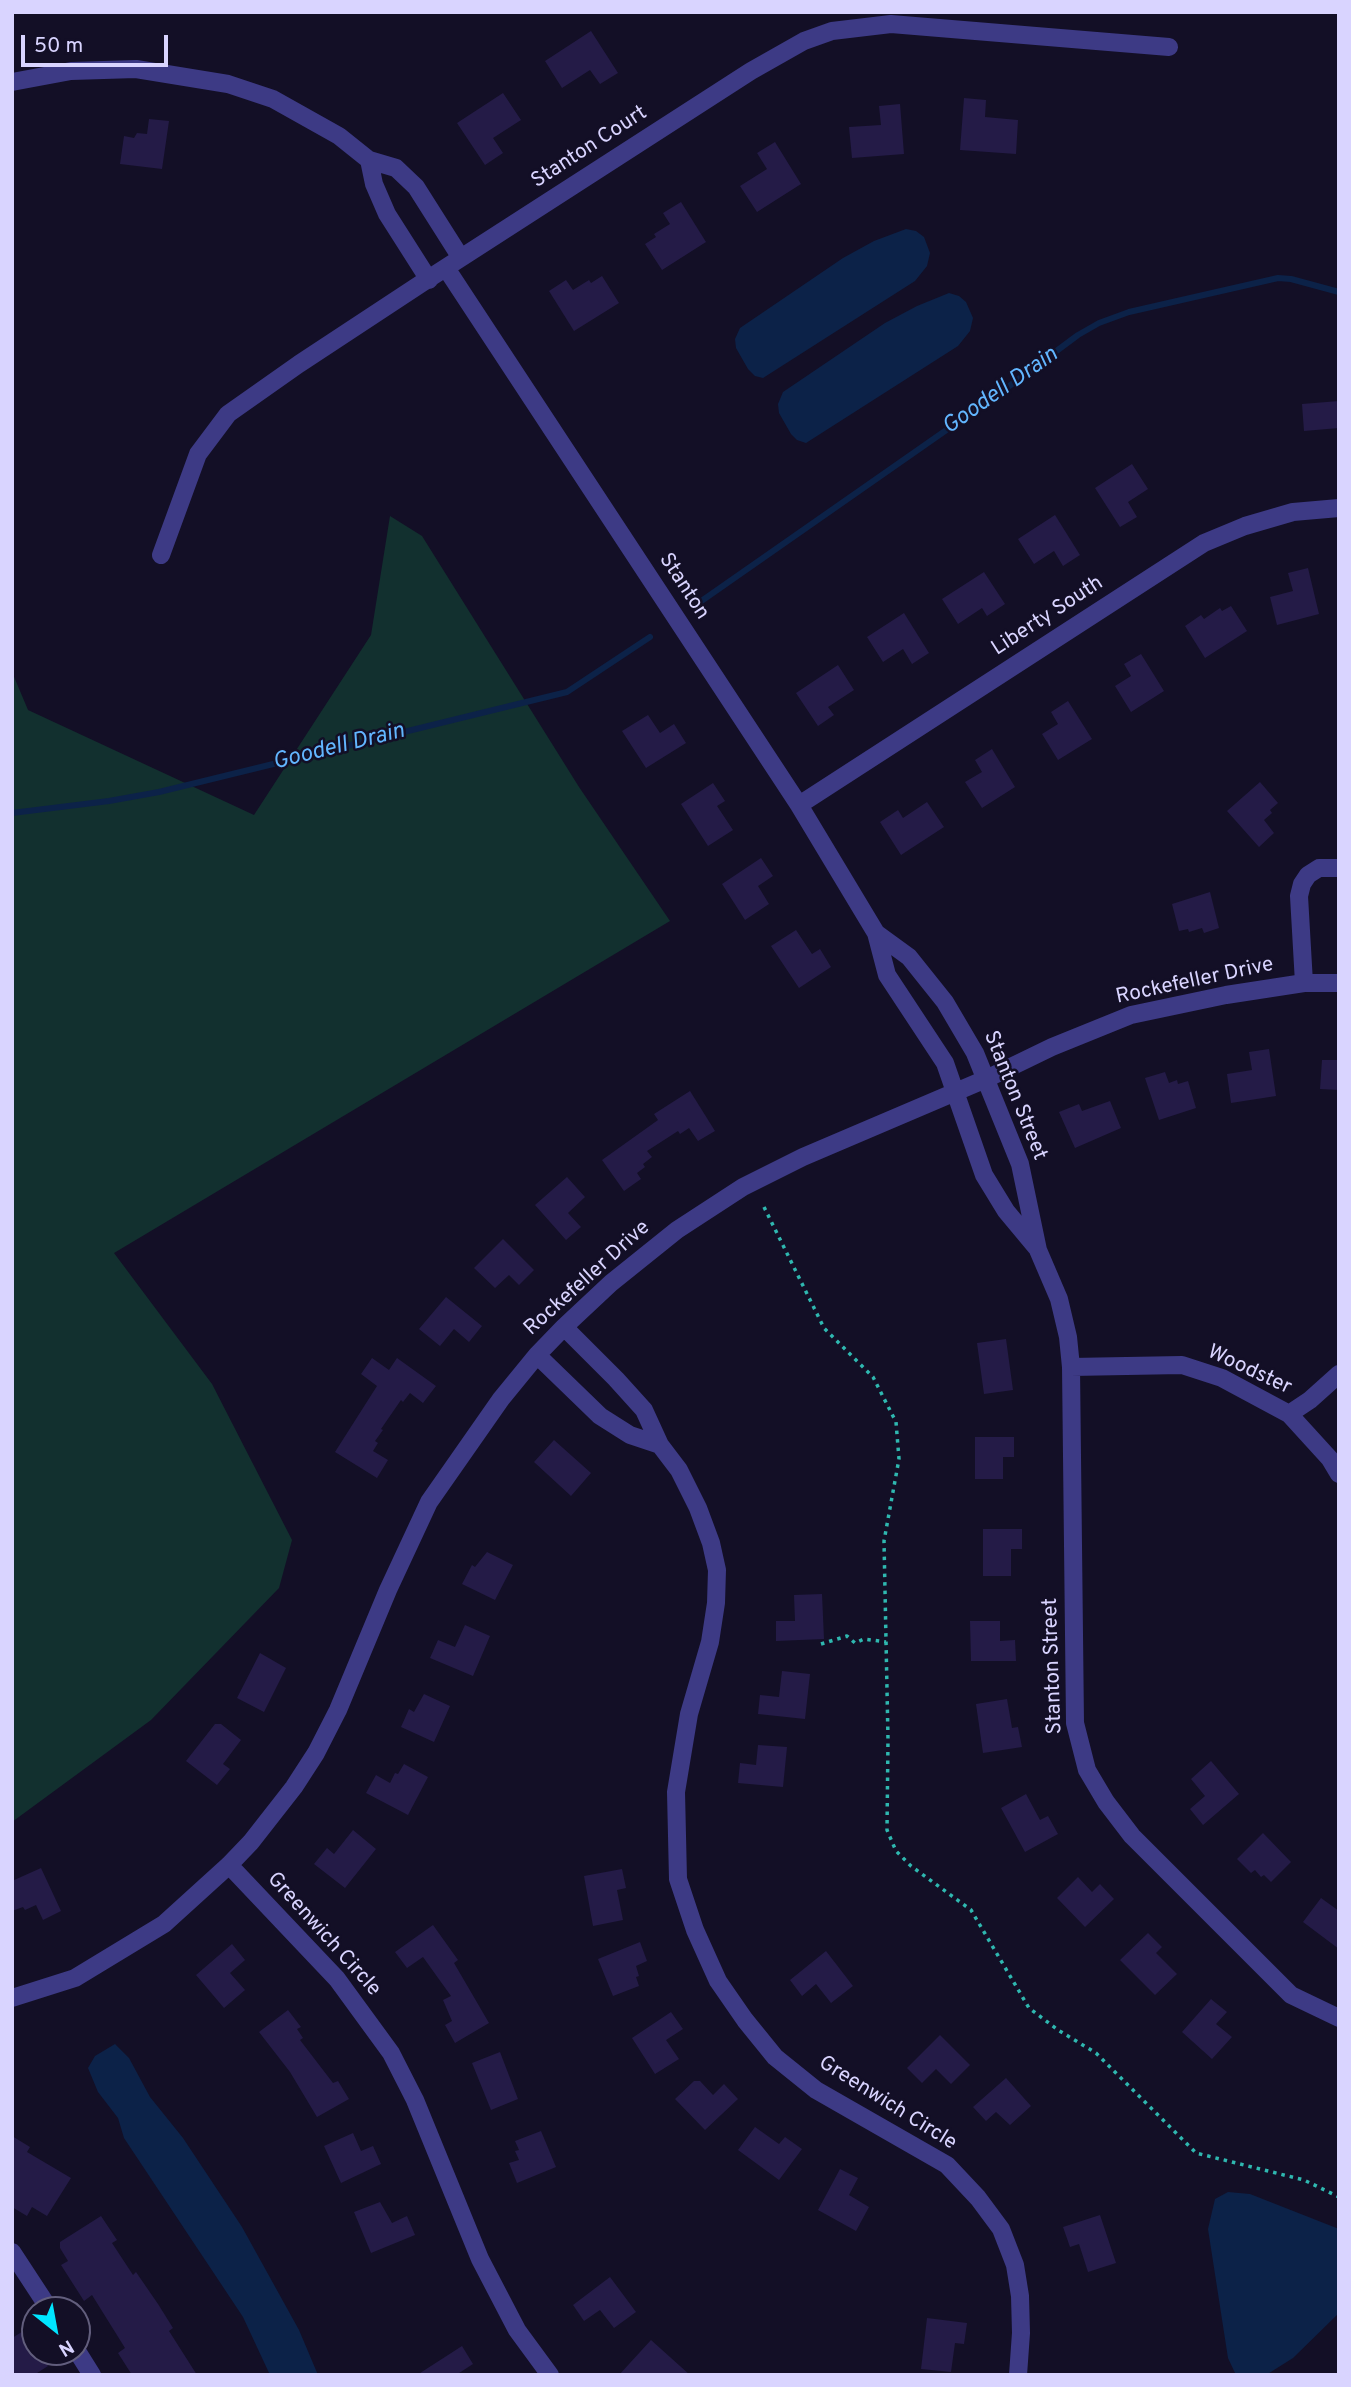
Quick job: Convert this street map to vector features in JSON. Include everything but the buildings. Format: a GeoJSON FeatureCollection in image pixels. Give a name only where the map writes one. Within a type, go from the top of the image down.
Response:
{"type":"FeatureCollection","features":[{"type":"Feature","properties":{"kind":"street","name":"Stanton Court"},"geometry":{"type":"LineString","coordinates":[[161,555],[198,454],[228,414],[461,258],[751,71],[804,41],[832,31],[891,24],[1168,47]]}},
{"type":"Feature","properties":{"kind":"street"},"geometry":{"type":"LineString","coordinates":[[12,82],[71,71],[136,69],[228,85],[273,99],[339,136],[369,160],[396,168],[416,187],[461,258]]}},
{"type":"Feature","properties":{"kind":"street"},"geometry":{"type":"LineString","coordinates":[[369,160],[374,184],[387,214],[429,279]]}},
{"type":"Feature","properties":{"kind":"street","name":"Stanton"},"geometry":{"type":"LineString","coordinates":[[446,268],[799,805],[876,933]]}},
{"type":"Feature","properties":{"kind":"street","name":"Liberty South"},"geometry":{"type":"LineString","coordinates":[[799,805],[1204,543],[1245,526],[1293,512],[1339,508]]}},
{"type":"Feature","properties":{"kind":"street","name":"Rockefeller Drive"},"geometry":{"type":"LineString","coordinates":[[1304,983],[1299,896],[1302,884],[1308,875],[1319,868],[1339,868]]}},
{"type":"Feature","properties":{"kind":"street","name":"Stanton Street"},"geometry":{"type":"LineString","coordinates":[[876,933],[909,957],[945,1002],[975,1053],[1020,1164],[1038,1250],[1059,1299],[1071,1367],[1074,1723],[1087,1770],[1106,1802],[1132,1836],[1291,1995],[1339,2018]]}},
{"type":"Feature","properties":{"kind":"street","name":"Stanton Street"},"geometry":{"type":"LineString","coordinates":[[876,933],[887,975],[945,1063],[984,1175],[1006,1211],[1038,1250]]}},
{"type":"Feature","properties":{"kind":"street","name":"Rockefeller Drive"},"geometry":{"type":"LineString","coordinates":[[12,1998],[75,1978],[114,1957],[164,1924],[229,1865],[273,1814],[316,1753],[348,1689],[388,1590],[429,1502],[501,1399],[537,1354],[564,1326],[611,1283],[677,1230],[743,1187],[815,1152],[1131,1015],[1226,995],[1304,983],[1339,983]]}},
{"type":"Feature","properties":{"kind":"street","name":"Greenwich Circle"},"geometry":{"type":"LineString","coordinates":[[564,1326],[644,1410],[660,1445],[679,1470],[698,1508],[711,1543],[717,1570],[716,1603],[710,1642],[689,1714],[677,1792],[678,1879],[695,1930],[718,1981],[775,2057],[816,2091],[947,2165],[978,2198],[1001,2229],[1015,2265],[1020,2295],[1021,2333],[1017,2375]]}},
{"type":"Feature","properties":{"kind":"street"},"geometry":{"type":"LineString","coordinates":[[537,1354],[600,1416],[630,1435],[660,1445]]}},
{"type":"Feature","properties":{"kind":"street","name":"Woodster"},"geometry":{"type":"LineString","coordinates":[[1071,1367],[1182,1364],[1222,1378],[1289,1414],[1336,1462]]}},
{"type":"Feature","properties":{"kind":"street"},"geometry":{"type":"LineString","coordinates":[[1289,1414],[1310,1400],[1339,1374]]}},
{"type":"Feature","properties":{"kind":"street","name":"Greenwich Circle"},"geometry":{"type":"LineString","coordinates":[[229,1865],[337,1979],[391,2053],[415,2100],[480,2259],[517,2330],[550,2375]]}},
{"type":"Feature","properties":{"kind":"street"},"geometry":{"type":"LineString","coordinates":[[12,2252],[42,2296]]}},
{"type":"Feature","properties":{"kind":"path"},"geometry":{"type":"LineString","coordinates":[[764,1207],[824,1328],[873,1377],[896,1422],[899,1459],[884,1541],[887,1830],[896,1851],[911,1866],[971,1910],[1029,2008],[1096,2053],[1196,2153],[1304,2180],[1339,2197]]}},
{"type":"Feature","properties":{"kind":"path"},"geometry":{"type":"LineString","coordinates":[[821,1644],[847,1636],[855,1643],[864,1639],[886,1642]]}},
{"type":"Feature","properties":{"kind":"green space"},"geometry":{"type":"Polygon","coordinates":[[[390,516],[422,536],[579,787],[670,921],[114,1253],[212,1384],[292,1540],[279,1588],[151,1720],[12,1822],[12,672],[28,710],[254,815],[371,635],[390,516]]]}},
{"type":"Feature","properties":{"kind":"water"},"geometry":{"type":"Polygon","coordinates":[[[906,229],[916,231],[924,237],[930,253],[927,266],[915,281],[763,378],[755,376],[748,369],[736,348],[735,339],[740,328],[843,258],[874,241],[906,229]]]}},
{"type":"Feature","properties":{"kind":"water"},"geometry":{"type":"Polygon","coordinates":[[[949,293],[966,302],[973,318],[970,331],[958,346],[806,443],[791,434],[779,413],[778,404],[783,392],[885,323],[949,293]]]}},
{"type":"Feature","properties":{"kind":"water"},"geometry":{"type":"Polygon","coordinates":[[[115,2044],[129,2058],[150,2097],[183,2138],[242,2227],[299,2330],[318,2375],[270,2375],[243,2317],[124,2138],[118,2118],[98,2092],[88,2068],[95,2056],[115,2044]]]}},
{"type":"Feature","properties":{"kind":"water"},"geometry":{"type":"Polygon","coordinates":[[[1228,2192],[1250,2194],[1339,2229],[1339,2313],[1293,2358],[1266,2375],[1236,2375],[1228,2358],[1208,2229],[1215,2199],[1228,2192]]]}},
{"type":"Feature","properties":{"kind":"waterway","name":"Goodell Drain"},"geometry":{"type":"LineString","coordinates":[[700,602],[1078,335],[1099,323],[1129,312],[1278,278],[1339,292]]}},
{"type":"Feature","properties":{"kind":"waterway","name":"Goodell Drain"},"geometry":{"type":"LineString","coordinates":[[12,813],[159,792],[567,692],[650,637]]}}]}
